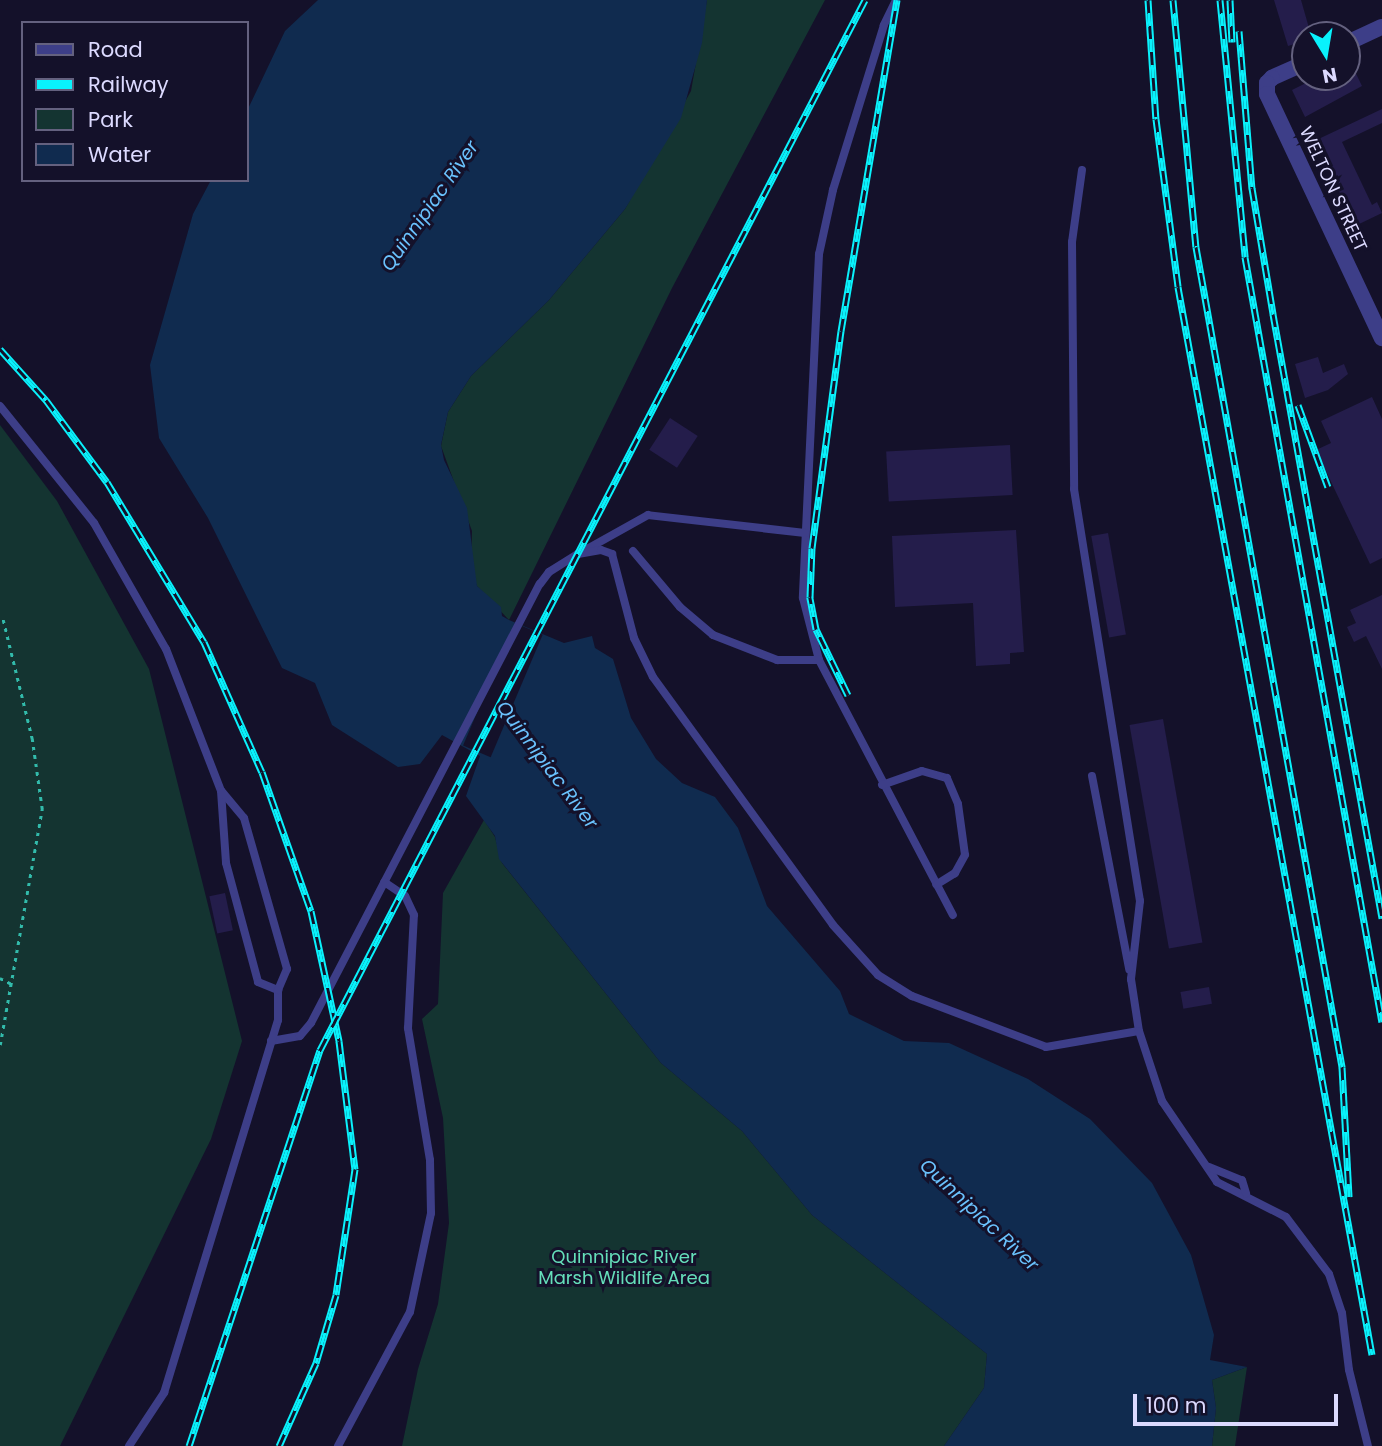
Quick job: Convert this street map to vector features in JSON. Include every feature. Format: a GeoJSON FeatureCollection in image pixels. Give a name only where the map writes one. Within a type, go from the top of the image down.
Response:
{"type":"FeatureCollection","features":[{"type":"Feature","properties":{"kind":"street"},"geometry":{"type":"LineString","coordinates":[[1361,37],[1382,27]]}},
{"type":"Feature","properties":{"kind":"street","name":"WELTON STREET"},"geometry":{"type":"LineString","coordinates":[[1291,69],[1267,83],[1267,94],[1381,332]]}},
{"type":"Feature","properties":{"kind":"lane"},"geometry":{"type":"LineString","coordinates":[[896,0],[884,25],[845,152],[819,254],[805,533],[804,610],[819,660],[882,785],[953,915]]}},
{"type":"Feature","properties":{"kind":"lane"},"geometry":{"type":"LineString","coordinates":[[1082,170],[1072,242],[1074,489],[1140,901],[1131,979]]}},
{"type":"Feature","properties":{"kind":"lane"},"geometry":{"type":"LineString","coordinates":[[0,406],[94,523],[166,649],[221,791],[226,863],[258,982],[278,990]]}},
{"type":"Feature","properties":{"kind":"lane"},"geometry":{"type":"LineString","coordinates":[[271,1041],[288,1040],[306,1031],[544,577],[578,554],[649,515],[805,533]]}},
{"type":"Feature","properties":{"kind":"lane"},"geometry":{"type":"LineString","coordinates":[[578,554],[601,550],[612,554],[634,638],[653,677],[833,925],[877,975],[912,996],[1046,1047],[1139,1031]]}},
{"type":"Feature","properties":{"kind":"lane"},"geometry":{"type":"LineString","coordinates":[[633,551],[680,607],[713,635],[777,660],[819,660]]}},
{"type":"Feature","properties":{"kind":"lane"},"geometry":{"type":"LineString","coordinates":[[882,785],[922,771],[947,778],[958,804],[965,855],[955,873],[936,885]]}},
{"type":"Feature","properties":{"kind":"lane"},"geometry":{"type":"LineString","coordinates":[[1092,776],[1139,1031],[1162,1101],[1217,1182],[1237,1194],[1246,1193]]}},
{"type":"Feature","properties":{"kind":"lane"},"geometry":{"type":"LineString","coordinates":[[129,1446],[164,1393],[278,1020],[278,990],[287,969],[244,818],[221,791]]}},
{"type":"Feature","properties":{"kind":"lane"},"geometry":{"type":"LineString","coordinates":[[338,1446],[410,1312],[431,1213],[429,1148],[408,1028],[415,923],[405,896],[384,882]]}},
{"type":"Feature","properties":{"kind":"lane"},"geometry":{"type":"LineString","coordinates":[[1209,1167],[1242,1180],[1246,1193],[1293,1224],[1332,1280],[1368,1446]]}},
{"type":"Feature","properties":{"kind":"path"},"geometry":{"type":"LineString","coordinates":[[0,1045],[42,809],[32,739],[2,616]]}},
{"type":"Feature","properties":{"kind":"path"},"geometry":{"type":"LineString","coordinates":[[0,978],[12,984]]}},
{"type":"Feature","properties":{"kind":"green space"},"geometry":{"type":"Polygon","coordinates":[[[707,0],[825,0],[672,288],[509,620],[477,586],[471,568],[472,531],[441,446],[448,412],[471,376],[549,300],[625,209],[691,91],[707,0]]]}},
{"type":"Feature","properties":{"kind":"green space"},"geometry":{"type":"Polygon","coordinates":[[[0,425],[57,501],[149,669],[242,1041],[211,1139],[60,1446],[0,1446],[0,425]]]}},
{"type":"Feature","properties":{"kind":"green space","name":"Quinnipiac River Marsh Wildlife Area"},"geometry":{"type":"Polygon","coordinates":[[[484,820],[495,837],[502,863],[661,1063],[742,1131],[812,1215],[987,1354],[984,1388],[944,1446],[402,1446],[418,1369],[438,1304],[449,1223],[443,1118],[422,1019],[438,1004],[443,893],[484,820]]]}},
{"type":"Feature","properties":{"kind":"green space"},"geometry":{"type":"Polygon","coordinates":[[[1247,1367],[1235,1446],[1212,1446],[1216,1408],[1212,1380],[1247,1367]]]}},
{"type":"Feature","properties":{"kind":"water","name":"Quinnipiac River"},"geometry":{"type":"Polygon","coordinates":[[[318,0],[707,0],[702,43],[681,118],[625,209],[549,300],[471,376],[448,412],[441,445],[444,460],[467,508],[477,586],[501,607],[502,616],[509,620],[564,643],[592,636],[595,648],[613,659],[631,718],[656,759],[682,783],[715,797],[738,828],[767,906],[840,991],[849,1014],[904,1041],[949,1043],[1028,1079],[1090,1119],[1152,1183],[1191,1255],[1214,1335],[1210,1360],[1247,1367],[1212,1380],[1216,1408],[1212,1446],[944,1446],[984,1388],[987,1354],[812,1215],[742,1131],[661,1063],[499,859],[495,836],[466,796],[480,756],[442,735],[420,764],[398,767],[332,725],[315,683],[282,668],[208,518],[159,438],[150,365],[193,214],[210,182],[248,182],[248,109],[285,31],[318,0]]]}},
{"type":"Feature","properties":{"kind":"pier"},"geometry":{"type":"Polygon","coordinates":[[[515,623],[543,635],[491,757],[463,745],[515,623]]]}},
{"type":"Feature","properties":{"kind":"building"},"geometry":{"type":"Polygon","coordinates":[[[1274,0],[1301,0],[1307,21],[1291,21],[1291,45],[1288,46],[1274,0]]]}},
{"type":"Feature","properties":{"kind":"building"},"geometry":{"type":"Polygon","coordinates":[[[1292,91],[1353,91],[1305,117],[1292,91]]]}},
{"type":"Feature","properties":{"kind":"building"},"geometry":{"type":"Polygon","coordinates":[[[1382,109],[1382,123],[1342,142],[1372,205],[1377,202],[1382,213],[1355,226],[1321,152],[1316,155],[1310,143],[1382,109]]]}},
{"type":"Feature","properties":{"kind":"building"},"geometry":{"type":"Polygon","coordinates":[[[1318,357],[1323,373],[1344,364],[1348,374],[1328,390],[1305,398],[1295,364],[1318,357]]]}},
{"type":"Feature","properties":{"kind":"building"},"geometry":{"type":"Polygon","coordinates":[[[1372,397],[1382,419],[1382,558],[1370,564],[1316,450],[1331,443],[1321,421],[1372,397]]]}},
{"type":"Feature","properties":{"kind":"building"},"geometry":{"type":"Polygon","coordinates":[[[670,418],[698,436],[677,468],[649,450],[670,418]]]}},
{"type":"Feature","properties":{"kind":"building"},"geometry":{"type":"Polygon","coordinates":[[[1010,445],[1013,495],[889,501],[886,451],[1010,445]]]}},
{"type":"Feature","properties":{"kind":"building"},"geometry":{"type":"Polygon","coordinates":[[[1016,530],[1024,652],[1010,653],[1010,664],[976,666],[973,603],[895,607],[892,536],[1016,530]]]}},
{"type":"Feature","properties":{"kind":"building"},"geometry":{"type":"Polygon","coordinates":[[[1108,533],[1126,634],[1109,637],[1091,536],[1108,533]]]}},
{"type":"Feature","properties":{"kind":"building"},"geometry":{"type":"Polygon","coordinates":[[[1382,595],[1382,669],[1366,636],[1354,642],[1347,627],[1356,623],[1350,610],[1382,595]]]}},
{"type":"Feature","properties":{"kind":"building"},"geometry":{"type":"Polygon","coordinates":[[[1163,719],[1202,943],[1169,948],[1130,725],[1163,719]]]}},
{"type":"Feature","properties":{"kind":"building"},"geometry":{"type":"Polygon","coordinates":[[[225,893],[233,930],[217,933],[209,896],[225,893]]]}},
{"type":"Feature","properties":{"kind":"building"},"geometry":{"type":"Polygon","coordinates":[[[1209,987],[1212,1004],[1183,1009],[1180,992],[1209,987]]]}},
{"type":"Feature","properties":{"kind":"railway"},"geometry":{"type":"LineString","coordinates":[[189,1446],[320,1050],[865,0]]}},
{"type":"Feature","properties":{"kind":"railway"},"geometry":{"type":"LineString","coordinates":[[848,695],[816,629],[810,597],[812,548],[841,331],[897,0]]}},
{"type":"Feature","properties":{"kind":"railway"},"geometry":{"type":"LineString","coordinates":[[1148,0],[1156,119],[1178,287],[1372,1355]]}},
{"type":"Feature","properties":{"kind":"railway"},"geometry":{"type":"LineString","coordinates":[[1173,0],[1196,247],[1342,1067],[1349,1197]]}},
{"type":"Feature","properties":{"kind":"railway"},"geometry":{"type":"LineString","coordinates":[[1220,0],[1245,257],[1382,1022]]}},
{"type":"Feature","properties":{"kind":"railway"},"geometry":{"type":"LineString","coordinates":[[1230,0],[1232,42]]}},
{"type":"Feature","properties":{"kind":"railway"},"geometry":{"type":"LineString","coordinates":[[1239,31],[1252,188],[1382,918]]}},
{"type":"Feature","properties":{"kind":"railway"},"geometry":{"type":"LineString","coordinates":[[0,349],[46,400],[107,482],[204,642],[262,772],[311,911],[339,1041],[355,1169],[336,1295],[316,1363],[279,1446]]}},
{"type":"Feature","properties":{"kind":"railway"},"geometry":{"type":"LineString","coordinates":[[1298,405],[1328,487]]}}]}
